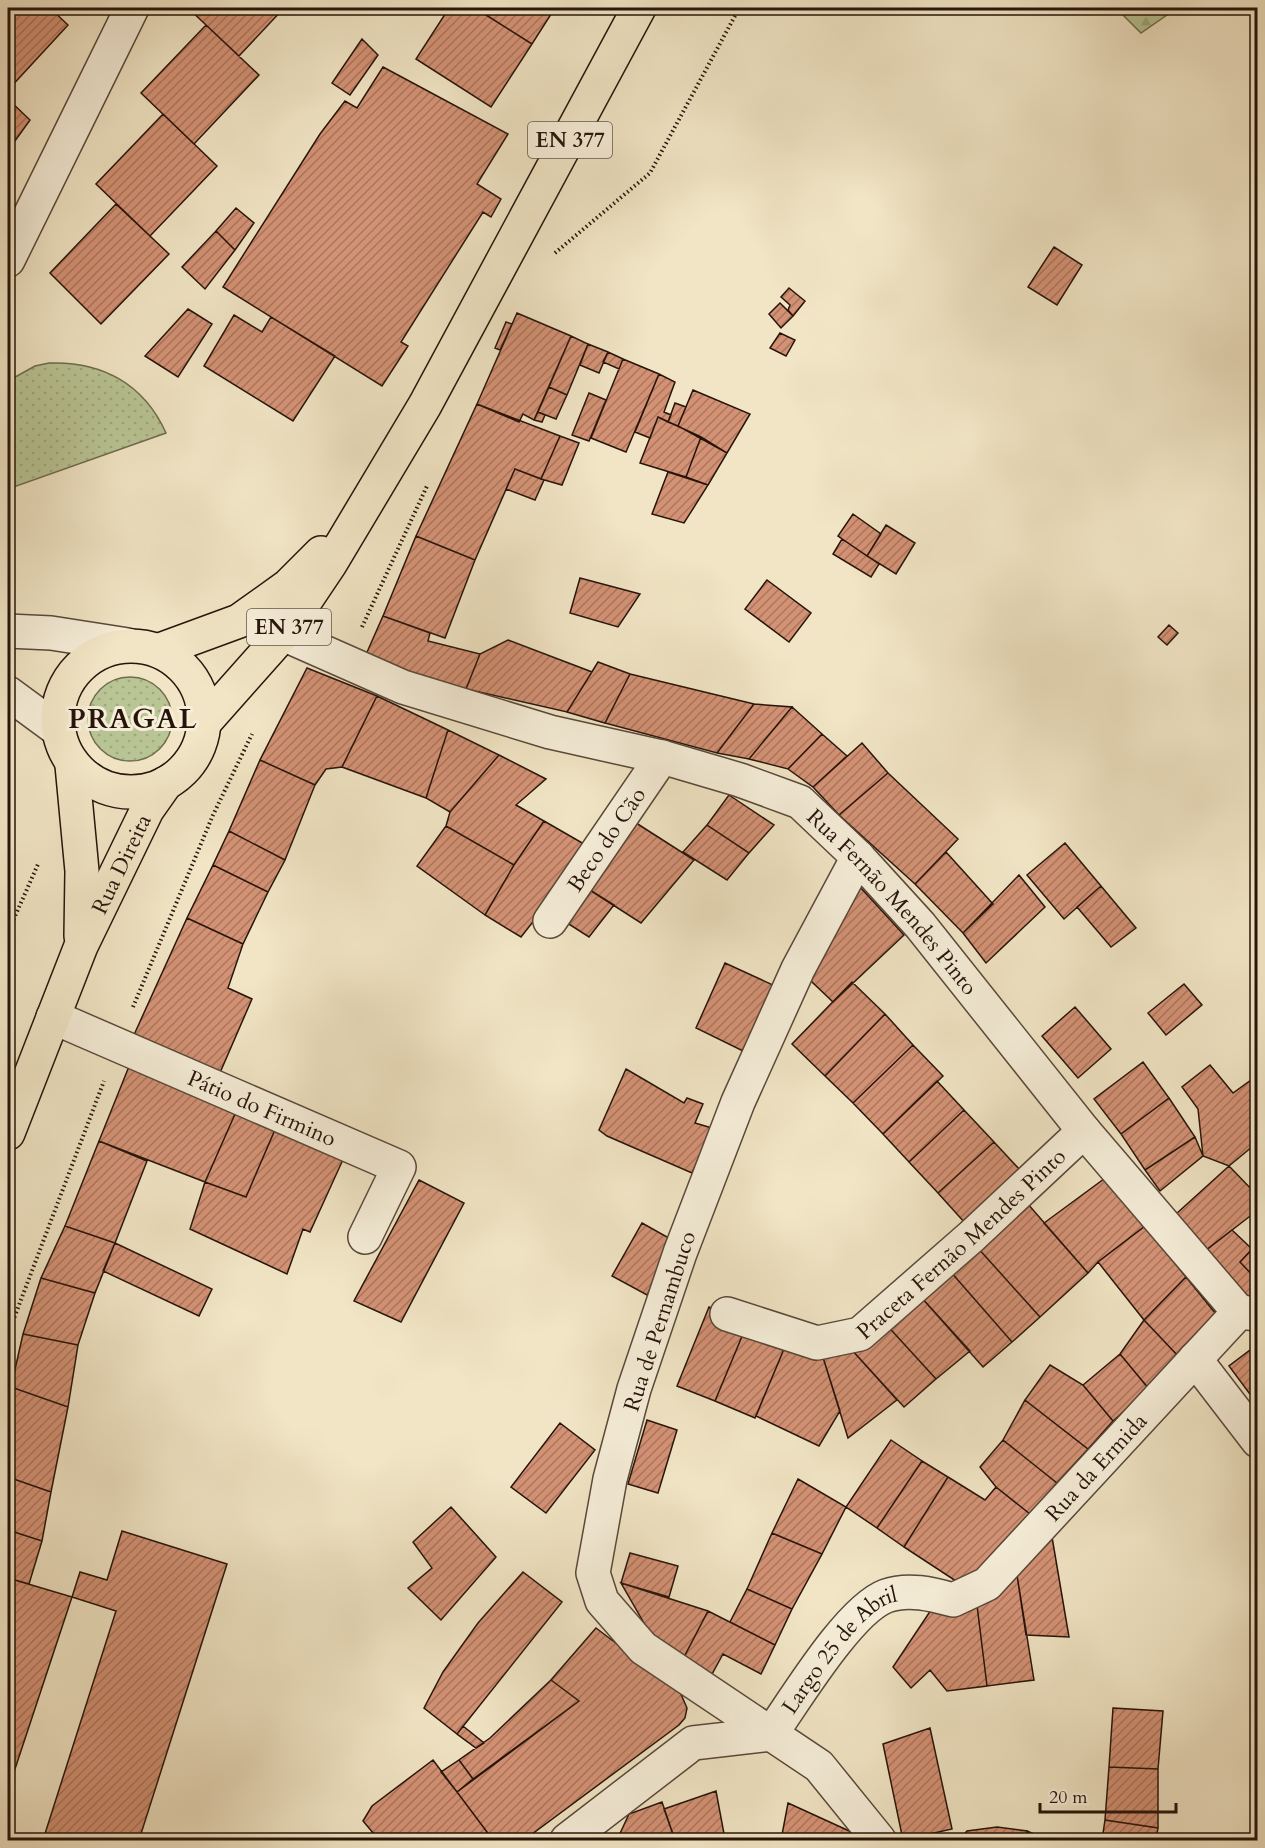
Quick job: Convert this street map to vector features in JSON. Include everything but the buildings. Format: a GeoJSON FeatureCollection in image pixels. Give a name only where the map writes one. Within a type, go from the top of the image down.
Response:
{"type":"FeatureCollection","features":[{"type":"Feature","properties":{"kind":"main road","name":"EN 377"},"geometry":{"type":"LineString","coordinates":[[204,723],[283,634],[302,609],[425,405],[639,8]]}},
{"type":"Feature","properties":{"kind":"main road","name":"EN 377"},"geometry":{"type":"LineString","coordinates":[[160,650],[239,621],[288,586],[356,518]]}},
{"type":"Feature","properties":{"kind":"main road","name":"EN 377"},"geometry":{"type":"LineString","coordinates":[[128,645],[160,650],[184,668],[201,693],[204,723],[199,747],[185,768],[166,783],[142,792],[116,792],[92,782],[72,765],[57,729],[60,698],[74,671],[98,652],[128,645]]}},
{"type":"Feature","properties":{"kind":"main road","name":"Rua Direita"},"geometry":{"type":"LineString","coordinates":[[72,765],[82,871],[81,946]]}},
{"type":"Feature","properties":{"kind":"main road","name":"Rua Direita"},"geometry":{"type":"LineString","coordinates":[[8,1133],[81,946],[147,810],[166,783]]}},
{"type":"Feature","properties":{"kind":"street"},"geometry":{"type":"LineString","coordinates":[[8,260],[132,8]]}},
{"type":"Feature","properties":{"kind":"street"},"geometry":{"type":"LineString","coordinates":[[8,631],[51,633],[128,645]]}},
{"type":"Feature","properties":{"kind":"street","name":"Rua Fernão Mendes Pinto"},"geometry":{"type":"LineString","coordinates":[[283,634],[404,687],[459,705],[550,732],[662,757],[740,780],[800,802],[858,857],[920,925],[1084,1131],[1248,1313]]}},
{"type":"Feature","properties":{"kind":"street"},"geometry":{"type":"LineString","coordinates":[[8,693],[57,729]]}},
{"type":"Feature","properties":{"kind":"street","name":"Beco do Cão"},"geometry":{"type":"LineString","coordinates":[[550,921],[662,757]]}},
{"type":"Feature","properties":{"kind":"street","name":"Rua de Pernambuco"},"geometry":{"type":"LineString","coordinates":[[858,857],[798,969],[738,1102],[680,1253],[634,1389],[610,1479],[593,1573],[602,1601],[643,1648],[819,1766],[879,1840]]}},
{"type":"Feature","properties":{"kind":"street","name":"Pátio do Firmino"},"geometry":{"type":"LineString","coordinates":[[53,1017],[399,1167],[365,1237]]}},
{"type":"Feature","properties":{"kind":"street","name":"Praceta Fernão Mendes Pinto"},"geometry":{"type":"LineString","coordinates":[[727,1314],[817,1343],[860,1334],[972,1236],[1084,1131]]}},
{"type":"Feature","properties":{"kind":"street","name":"Rua da Ermida"},"geometry":{"type":"LineString","coordinates":[[923,1591],[953,1600],[987,1584],[1195,1359],[1248,1313]]}},
{"type":"Feature","properties":{"kind":"street"},"geometry":{"type":"LineString","coordinates":[[1195,1359],[1257,1441]]}},
{"type":"Feature","properties":{"kind":"street","name":"Largo 25 de Abril"},"geometry":{"type":"LineString","coordinates":[[771,1734],[858,1616],[885,1596],[923,1591]]}},
{"type":"Feature","properties":{"kind":"street"},"geometry":{"type":"LineString","coordinates":[[567,1840],[693,1743],[771,1734]]}},
{"type":"Feature","properties":{"kind":"path"},"geometry":{"type":"LineString","coordinates":[[546,260],[650,173],[736,14],[736,8]]}},
{"type":"Feature","properties":{"kind":"path"},"geometry":{"type":"LineString","coordinates":[[346,662],[429,483]]}},
{"type":"Feature","properties":{"kind":"path"},"geometry":{"type":"LineString","coordinates":[[8,1334],[117,1046],[213,815],[254,731]]}},
{"type":"Feature","properties":{"kind":"path"},"geometry":{"type":"LineString","coordinates":[[8,932],[44,851]]}},
{"type":"Feature","properties":{"kind":"green space"},"geometry":{"type":"Polygon","coordinates":[[[1116,8],[1177,8],[1141,33],[1116,8]]]}},
{"type":"Feature","properties":{"kind":"green space"},"geometry":{"type":"Polygon","coordinates":[[[49,363],[87,366],[119,379],[146,401],[166,433],[8,489],[8,381],[35,366],[49,363]]]}},
{"type":"Feature","properties":{"kind":"green space"},"geometry":{"type":"Polygon","coordinates":[[[130,677],[146,680],[160,689],[169,703],[172,719],[169,735],[160,749],[146,758],[130,761],[114,758],[100,749],[91,735],[88,719],[91,703],[100,689],[114,680],[130,677]]]}},
{"type":"Feature","properties":{"kind":"district","name":"PRAGAL"},"geometry":{"type":"Point","coordinates":[133,718]}}]}
